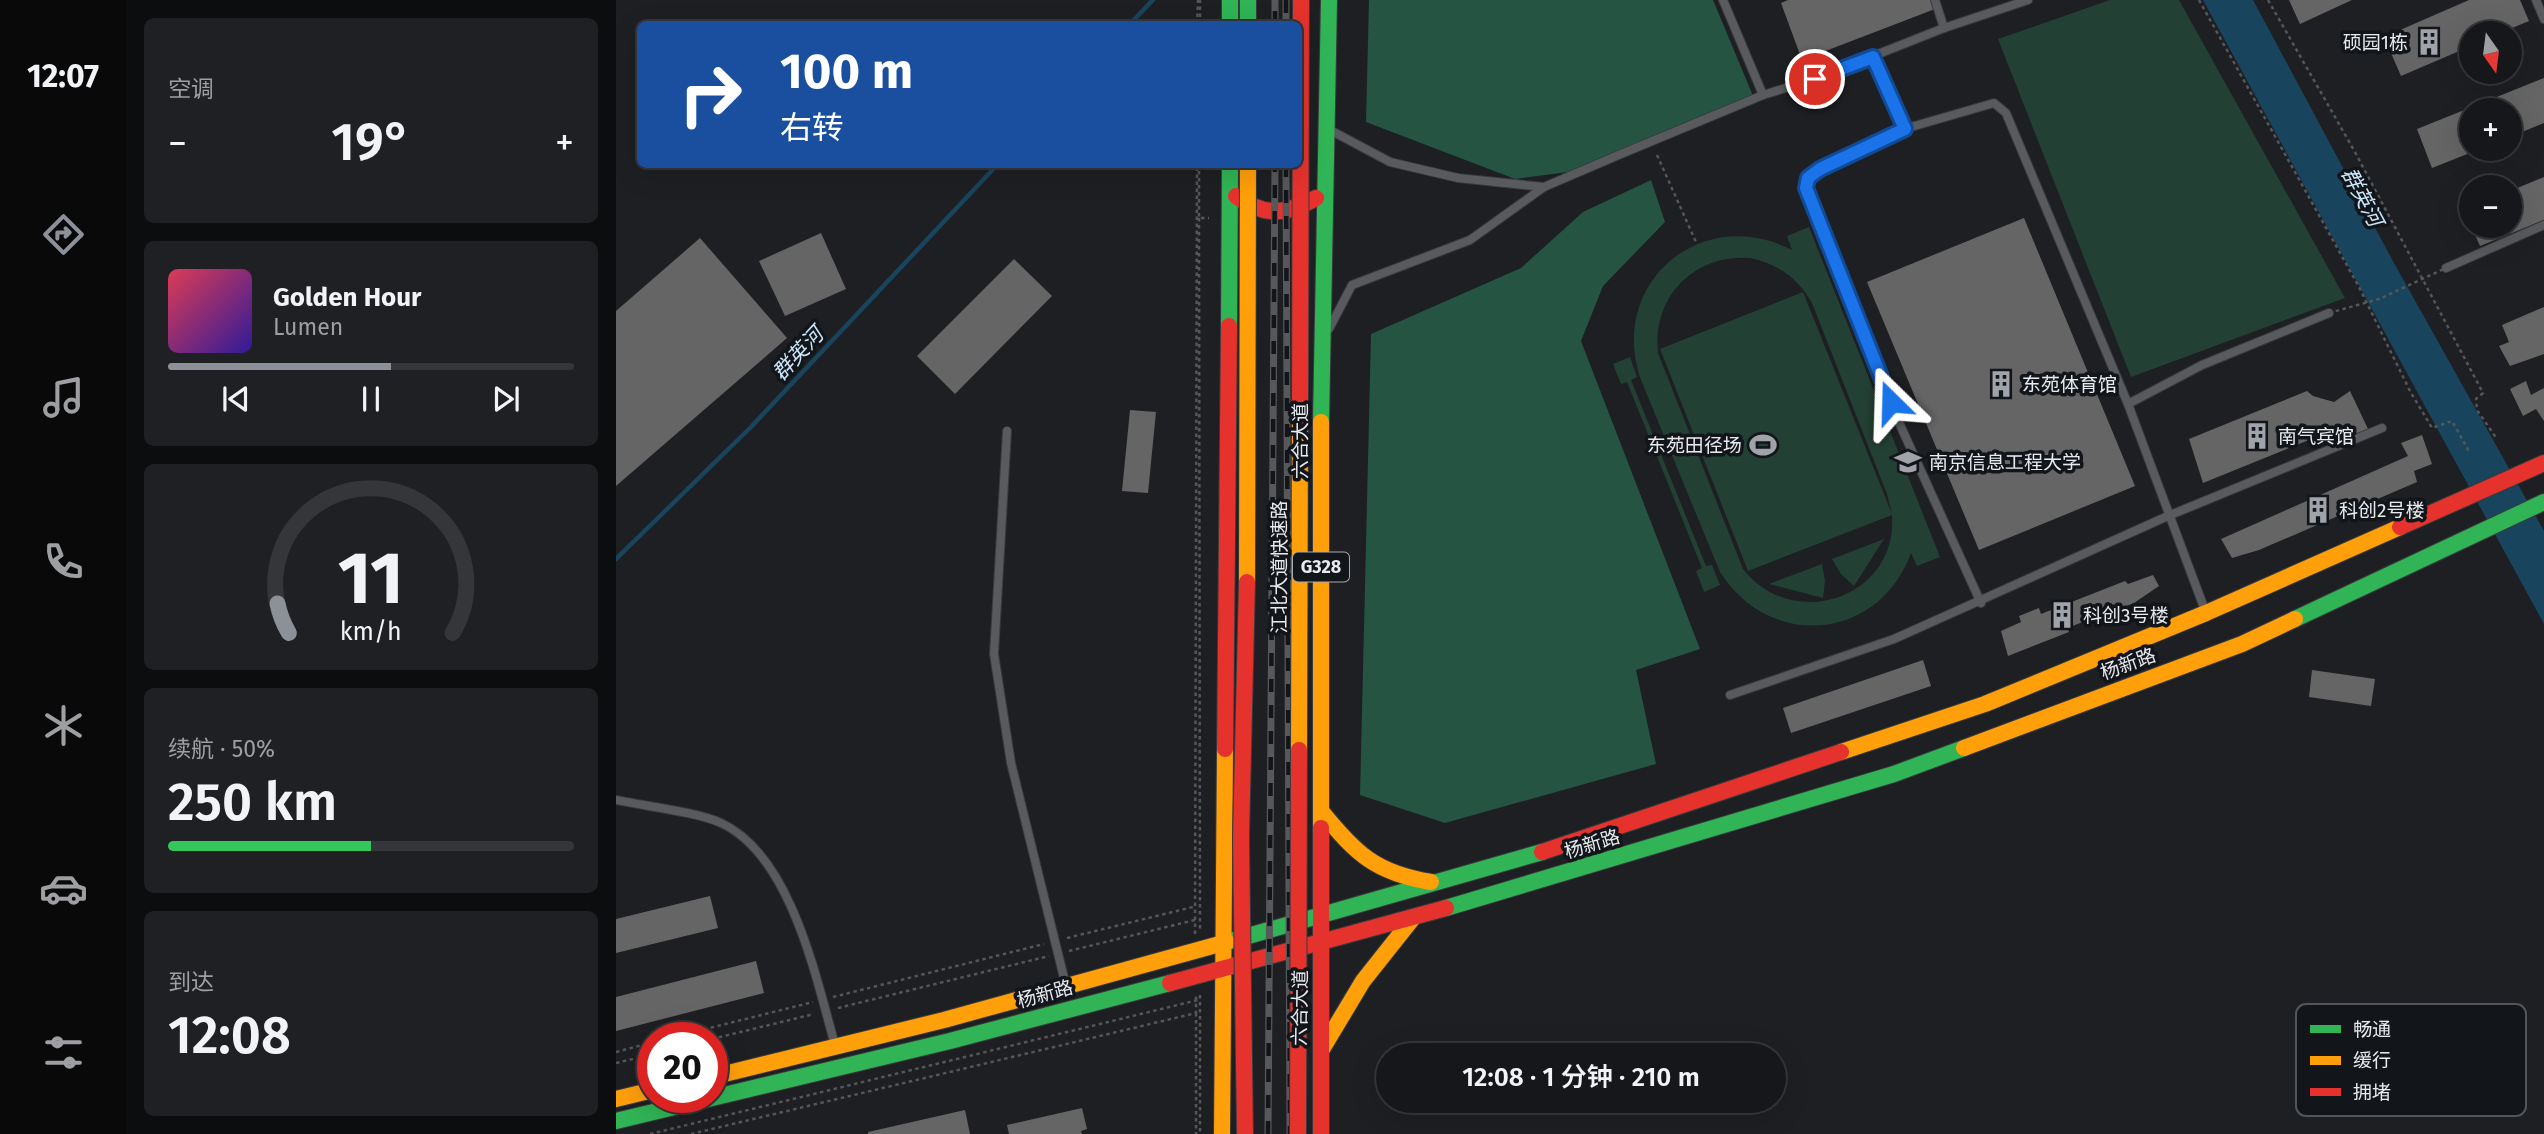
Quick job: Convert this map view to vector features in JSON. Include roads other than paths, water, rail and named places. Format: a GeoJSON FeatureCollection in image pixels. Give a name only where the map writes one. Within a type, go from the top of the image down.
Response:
{"type":"FeatureCollection","features":[{"type":"Feature","properties":{"kind":"main road"},"geometry":{"type":"LineString","coordinates":[[1230,0],[1230,21]]}},
{"type":"Feature","properties":{"kind":"main road"},"geometry":{"type":"LineString","coordinates":[[1248,0],[1248,21]]}},
{"type":"Feature","properties":{"kind":"main road","name":"江北大道快速路"},"geometry":{"type":"LineString","coordinates":[[1301,0],[1301,21]]}},
{"type":"Feature","properties":{"kind":"main road","name":"六合大道"},"geometry":{"type":"LineString","coordinates":[[1321,1134],[1321,344],[1329,0]]}},
{"type":"Feature","properties":{"kind":"main road"},"geometry":{"type":"LineString","coordinates":[[1222,1134],[1221,942],[1230,168]]}},
{"type":"Feature","properties":{"kind":"main road","name":"江北大道快速路"},"geometry":{"type":"LineString","coordinates":[[1245,1134],[1241,838],[1247,624],[1248,168]]}},
{"type":"Feature","properties":{"kind":"main road","name":"江北大道快速路"},"geometry":{"type":"LineString","coordinates":[[1298,1134],[1301,168]]}},
{"type":"Feature","properties":{"kind":"main road"},"geometry":{"type":"LineString","coordinates":[[1230,191],[1256,212],[1293,212],[1326,191]]}},
{"type":"Feature","properties":{"kind":"main road","name":"杨新路"},"geometry":{"type":"LineString","coordinates":[[728,1073],[836,1048],[1440,883],[1549,850],[1985,704],[2206,613],[2544,463]]}},
{"type":"Feature","properties":{"kind":"main road","name":"杨新路"},"geometry":{"type":"LineString","coordinates":[[616,1121],[950,1041],[1322,943],[1579,870],[1920,764],[2242,644],[2544,502]]}},
{"type":"Feature","properties":{"kind":"main road"},"geometry":{"type":"LineString","coordinates":[[1322,812],[1356,853],[1394,877],[1440,883]]}},
{"type":"Feature","properties":{"kind":"main road"},"geometry":{"type":"LineString","coordinates":[[1321,1051],[1363,981],[1413,918]]}},
{"type":"Feature","properties":{"kind":"main road"},"geometry":{"type":"LineString","coordinates":[[616,1099],[637,1094]]}},
{"type":"Feature","properties":{"kind":"lane"},"geometry":{"type":"LineString","coordinates":[[1723,0],[1763,95]]}},
{"type":"Feature","properties":{"kind":"lane"},"geometry":{"type":"LineString","coordinates":[[1935,0],[1944,28]]}},
{"type":"Feature","properties":{"kind":"lane"},"geometry":{"type":"LineString","coordinates":[[1321,344],[1352,285],[1470,240],[1544,187],[1763,95],[1815,79],[1944,28],[2028,0]]}},
{"type":"Feature","properties":{"kind":"lane"},"geometry":{"type":"LineString","coordinates":[[2536,0],[2544,19]]}},
{"type":"Feature","properties":{"kind":"lane"},"geometry":{"type":"LineString","coordinates":[[1873,57],[1905,129]]}},
{"type":"Feature","properties":{"kind":"lane"},"geometry":{"type":"LineString","coordinates":[[1981,603],[1901,427],[1806,188],[1808,178],[1820,169],[1905,129],[1994,103],[2006,113],[2128,404],[2206,613]]}},
{"type":"Feature","properties":{"kind":"lane"},"geometry":{"type":"LineString","coordinates":[[1327,129],[1390,162],[1458,178],[1544,187]]}},
{"type":"Feature","properties":{"kind":"lane"},"geometry":{"type":"LineString","coordinates":[[2446,268],[2544,225]]}},
{"type":"Feature","properties":{"kind":"lane"},"geometry":{"type":"LineString","coordinates":[[2128,404],[2202,365],[2329,313]]}},
{"type":"Feature","properties":{"kind":"lane"},"geometry":{"type":"LineString","coordinates":[[1730,695],[1895,639],[1981,603],[2168,516],[2382,428]]}},
{"type":"Feature","properties":{"kind":"lane"},"geometry":{"type":"LineString","coordinates":[[1007,431],[994,654],[1011,762],[1066,986]]}},
{"type":"Feature","properties":{"kind":"lane"},"geometry":{"type":"LineString","coordinates":[[616,800],[720,822],[749,841],[778,881],[805,942],[836,1048]]}},
{"type":"Feature","properties":{"kind":"water"},"geometry":{"type":"Polygon","coordinates":[[[2203,0],[2253,0],[2394,263],[2544,531],[2544,624],[2203,0]]]}},
{"type":"Feature","properties":{"kind":"waterway","name":"群英河"},"geometry":{"type":"LineString","coordinates":[[1133,21],[1153,0]]}},
{"type":"Feature","properties":{"kind":"waterway","name":"群英河"},"geometry":{"type":"LineString","coordinates":[[616,559],[751,427],[994,168]]}},
{"type":"Feature","properties":{"kind":"railway"},"geometry":{"type":"LineString","coordinates":[[1275,0],[1275,21]]}},
{"type":"Feature","properties":{"kind":"railway"},"geometry":{"type":"LineString","coordinates":[[1286,0],[1286,21]]}},
{"type":"Feature","properties":{"kind":"railway"},"geometry":{"type":"LineString","coordinates":[[1268,1134],[1275,168]]}},
{"type":"Feature","properties":{"kind":"railway"},"geometry":{"type":"LineString","coordinates":[[1286,168],[1290,1134]]}},
{"type":"Feature","properties":{"kind":"place","name":"硕园1栋"},"geometry":{"type":"Point","coordinates":[2429,42]}},
{"type":"Feature","properties":{"kind":"place","name":"东苑体育馆"},"geometry":{"type":"Point","coordinates":[2001,384]}},
{"type":"Feature","properties":{"kind":"place","name":"南气宾馆"},"geometry":{"type":"Point","coordinates":[2257,436]}},
{"type":"Feature","properties":{"kind":"place","name":"东苑田径场"},"geometry":{"type":"Point","coordinates":[1763,445]}},
{"type":"Feature","properties":{"kind":"place","name":"南京信息工程大学"},"geometry":{"type":"Point","coordinates":[1908,462]}},
{"type":"Feature","properties":{"kind":"place","name":"科创2号楼"},"geometry":{"type":"Point","coordinates":[2318,510]}},
{"type":"Feature","properties":{"kind":"place","name":"科创3号楼"},"geometry":{"type":"Point","coordinates":[2062,615]}}]}
